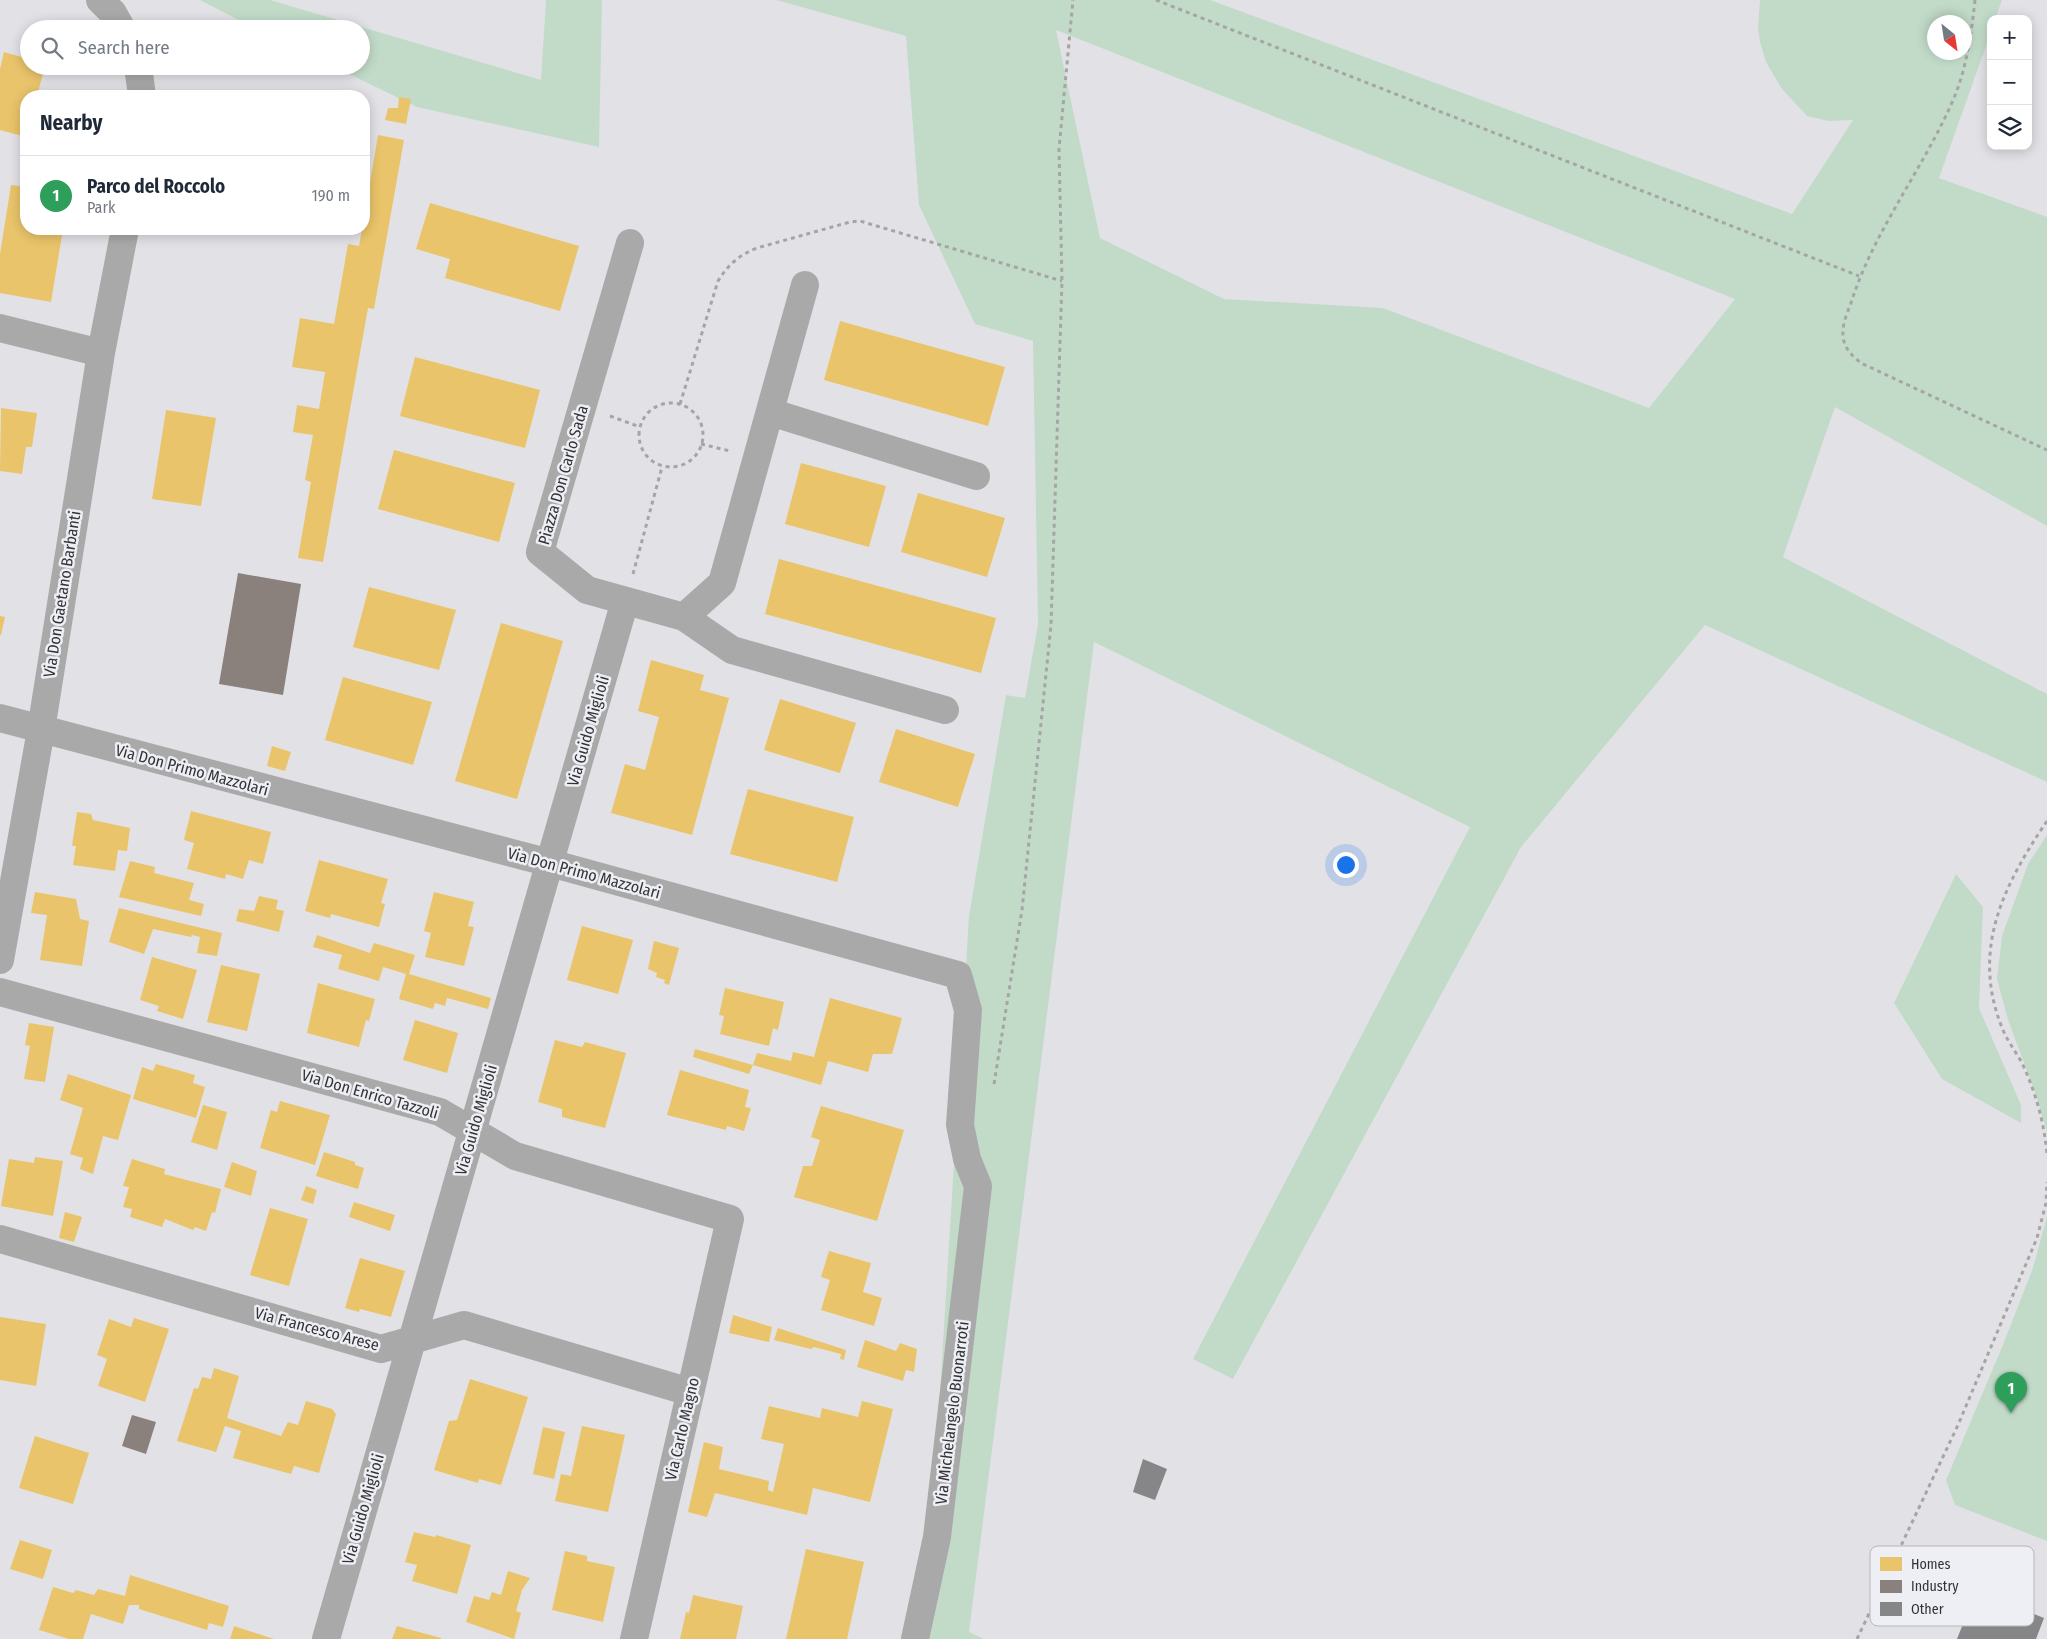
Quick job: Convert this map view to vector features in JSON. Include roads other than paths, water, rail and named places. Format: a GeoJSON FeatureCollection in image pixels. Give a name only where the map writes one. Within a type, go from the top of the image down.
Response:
{"type":"FeatureCollection","features":[{"type":"Feature","properties":{"kind":"street"},"geometry":{"type":"LineString","coordinates":[[100,0],[113,13],[117,20]]}},
{"type":"Feature","properties":{"kind":"street"},"geometry":{"type":"LineString","coordinates":[[139,75],[141,90]]}},
{"type":"Feature","properties":{"kind":"street","name":"Via Don Gaetano Barbanti"},"geometry":{"type":"LineString","coordinates":[[0,960],[41,730],[101,353],[124,235]]}},
{"type":"Feature","properties":{"kind":"street","name":"Piazza Don Carlo Sada"},"geometry":{"type":"LineString","coordinates":[[630,243],[540,552],[587,590],[684,617],[732,650],[945,710]]}},
{"type":"Feature","properties":{"kind":"street"},"geometry":{"type":"LineString","coordinates":[[684,617],[722,583],[805,285]]}},
{"type":"Feature","properties":{"kind":"street"},"geometry":{"type":"LineString","coordinates":[[0,328],[101,353]]}},
{"type":"Feature","properties":{"kind":"street"},"geometry":{"type":"LineString","coordinates":[[770,412],[976,476]]}},
{"type":"Feature","properties":{"kind":"street","name":"Via Guido Miglioli"},"geometry":{"type":"LineString","coordinates":[[326,1639],[625,601]]}},
{"type":"Feature","properties":{"kind":"street","name":"Via Don Primo Mazzolari"},"geometry":{"type":"LineString","coordinates":[[0,718],[550,863],[958,975],[968,1010],[960,1125],[967,1159],[978,1186]]}},
{"type":"Feature","properties":{"kind":"street","name":"Via Don Enrico Tazzoli"},"geometry":{"type":"LineString","coordinates":[[0,992],[440,1112],[515,1156],[730,1219]]}},
{"type":"Feature","properties":{"kind":"street","name":"Via Michelangelo Buonarroti"},"geometry":{"type":"LineString","coordinates":[[915,1639],[937,1537],[978,1186]]}},
{"type":"Feature","properties":{"kind":"street","name":"Via Carlo Magno"},"geometry":{"type":"LineString","coordinates":[[634,1639],[730,1219]]}},
{"type":"Feature","properties":{"kind":"street","name":"Via Francesco Arese"},"geometry":{"type":"LineString","coordinates":[[0,1239],[381,1349],[464,1325],[690,1392]]}},
{"type":"Feature","properties":{"kind":"place","name":"Parco del Roccolo"},"geometry":{"type":"Point","coordinates":[2011,1413]}}]}
